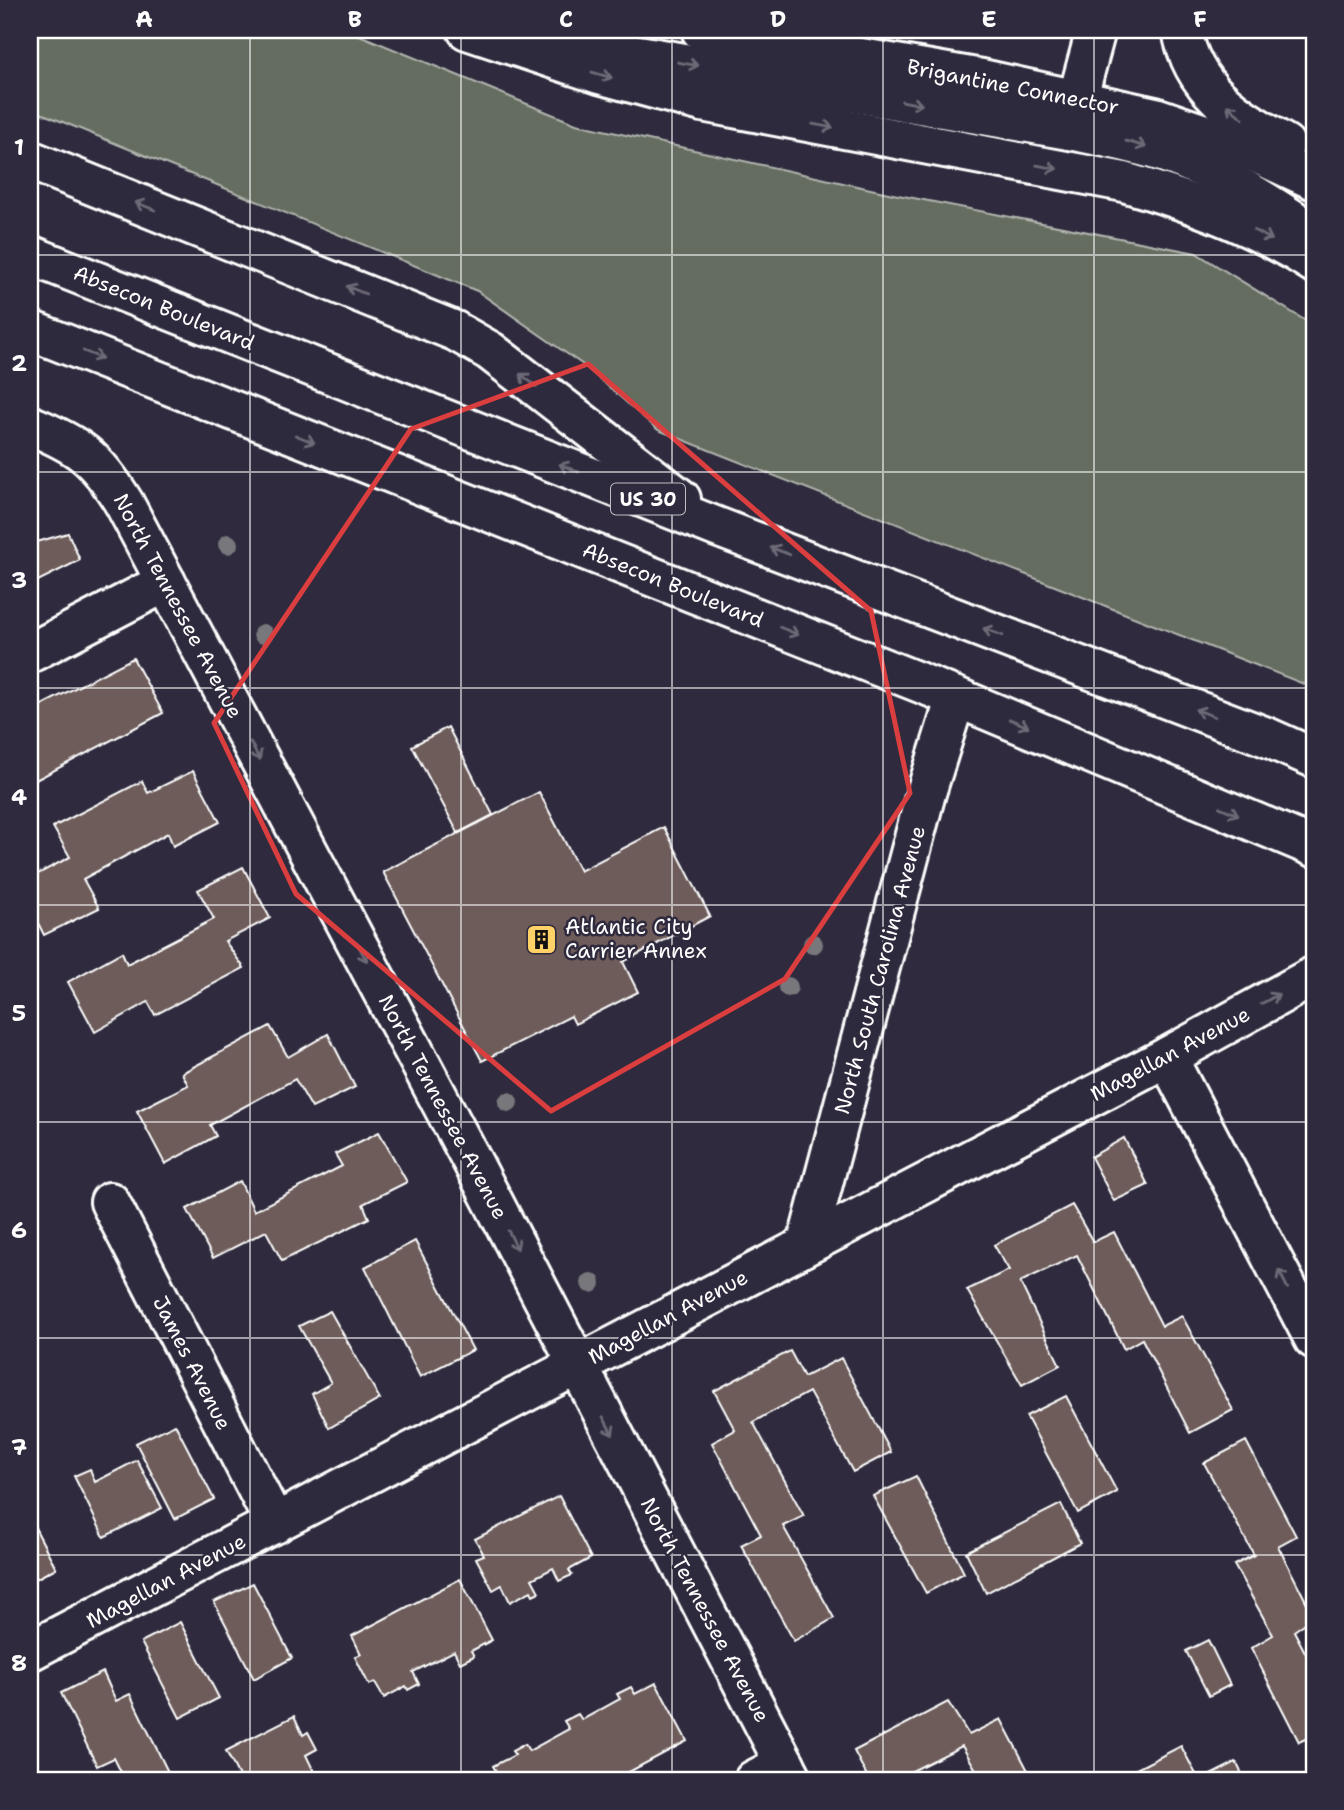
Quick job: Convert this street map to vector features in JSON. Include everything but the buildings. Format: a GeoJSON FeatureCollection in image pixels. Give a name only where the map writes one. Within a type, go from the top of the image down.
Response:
{"type":"FeatureCollection","features":[{"type":"Feature","properties":{"kind":"main road"},"geometry":{"type":"LineString","coordinates":[[467,30],[587,71],[702,102],[1124,182],[1168,195],[1243,225],[1314,263]]}},
{"type":"Feature","properties":{"kind":"main road"},"geometry":{"type":"LineString","coordinates":[[500,30],[1073,114],[1096,30]]}},
{"type":"Feature","properties":{"kind":"main road","name":"Brigantine Connector"},"geometry":{"type":"LineString","coordinates":[[701,30],[982,79],[1073,114],[1130,142],[1171,155],[1248,192],[1314,234]]}},
{"type":"Feature","properties":{"kind":"main road"},"geometry":{"type":"LineString","coordinates":[[1182,30],[1194,69],[1206,86],[1239,116],[1314,160]]}},
{"type":"Feature","properties":{"kind":"main road","name":"Brigantine Connector"},"geometry":{"type":"LineString","coordinates":[[1073,114],[1155,117],[1245,148],[1314,180]]}},
{"type":"Feature","properties":{"kind":"main road"},"geometry":{"type":"LineString","coordinates":[[30,160],[455,331],[490,351],[717,527]]}},
{"type":"Feature","properties":{"kind":"main road","name":"Absecon Boulevard"},"geometry":{"type":"LineString","coordinates":[[30,255],[717,527],[1269,738],[1314,758]]}},
{"type":"Feature","properties":{"kind":"main road","name":"Absecon Boulevard"},"geometry":{"type":"LineString","coordinates":[[30,330],[956,697],[1314,848]]}},
{"type":"Feature","properties":{"kind":"main road","name":"North Tennessee Avenue"},"geometry":{"type":"LineString","coordinates":[[30,425],[76,446],[107,475],[472,1161],[576,1365],[777,1775]]}},
{"type":"Feature","properties":{"kind":"main road"},"geometry":{"type":"LineString","coordinates":[[30,653],[166,582]]}},
{"type":"Feature","properties":{"kind":"main road","name":"North South Carolina Avenue"},"geometry":{"type":"LineString","coordinates":[[807,1244],[926,793],[956,697]]}},
{"type":"Feature","properties":{"kind":"main road"},"geometry":{"type":"LineString","coordinates":[[1269,738],[1314,749]]}},
{"type":"Feature","properties":{"kind":"main road","name":"Magellan Avenue"},"geometry":{"type":"LineString","coordinates":[[30,1651],[1167,1057],[1309,978]]}},
{"type":"Feature","properties":{"kind":"main road"},"geometry":{"type":"LineString","coordinates":[[1167,1057],[1314,1339]]}},
{"type":"Feature","properties":{"kind":"main road","name":"James Avenue"},"geometry":{"type":"LineString","coordinates":[[110,1202],[275,1524]]}},
{"type":"Feature","properties":{"kind":"highlighted area"},"geometry":{"type":"Polygon","coordinates":[[[588,364],[871,611],[910,793],[785,979],[551,1111],[296,894],[214,723],[411,429],[588,364]]]}},
{"type":"Feature","properties":{"kind":"green space"},"geometry":{"type":"Polygon","coordinates":[[[30,30],[347,30],[576,124],[893,194],[1196,253],[1314,326],[1314,688],[658,430],[586,367],[477,291],[31,109],[30,30]]]}},
{"type":"Feature","properties":{"kind":"place","name":"Atlantic City Carrier Annex"},"geometry":{"type":"Point","coordinates":[542,939]}}]}
